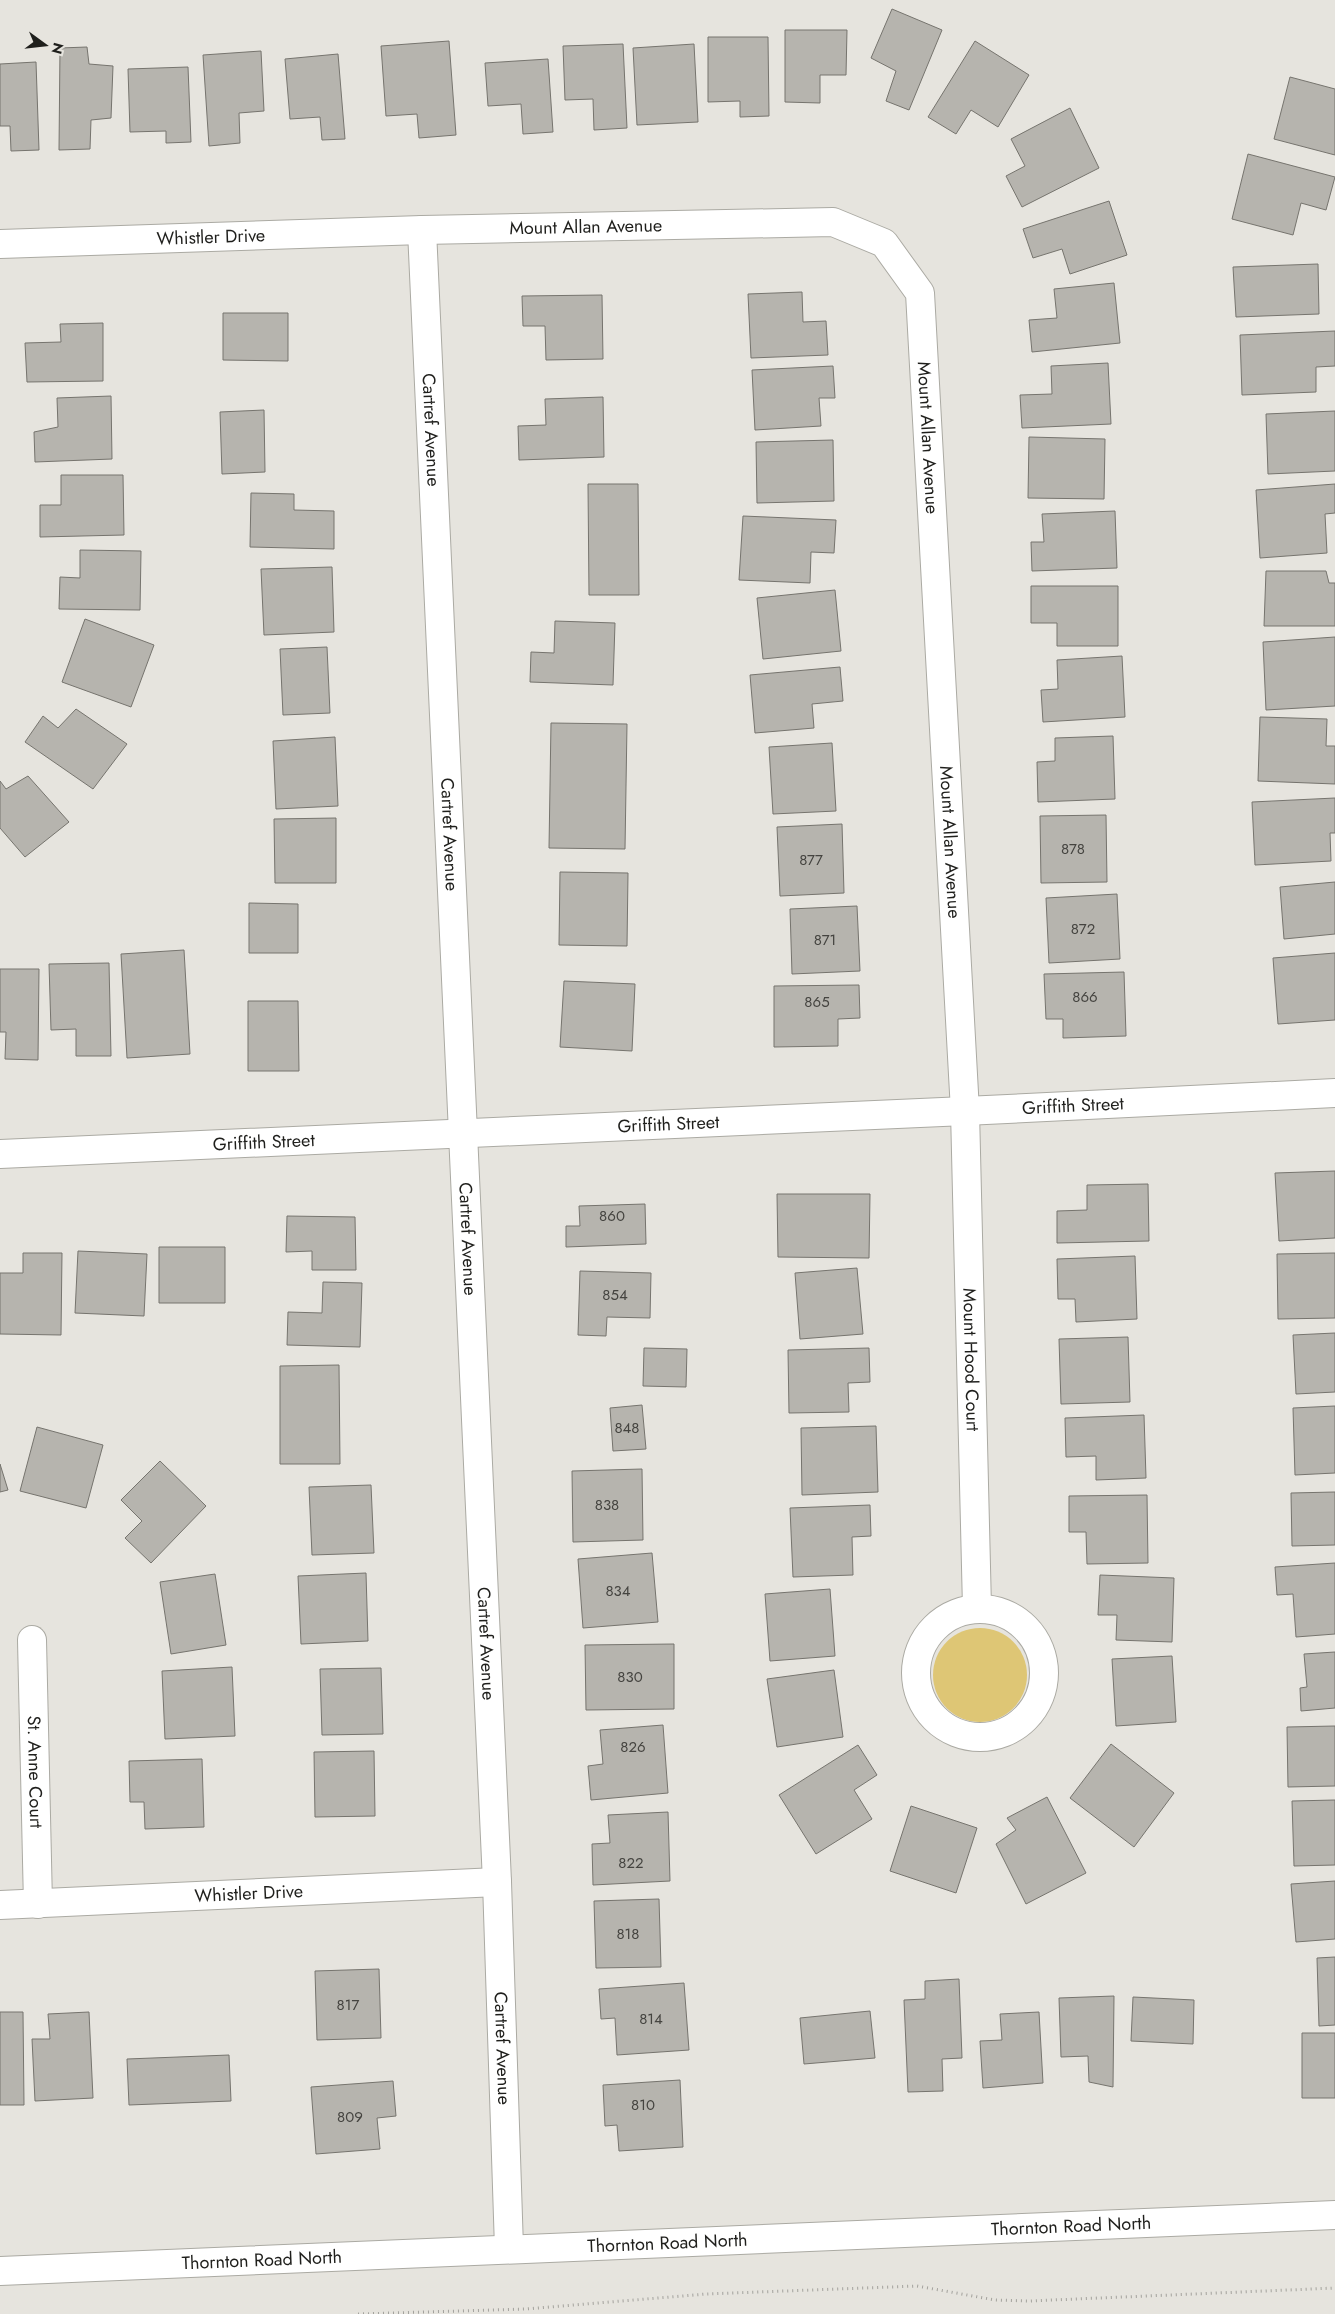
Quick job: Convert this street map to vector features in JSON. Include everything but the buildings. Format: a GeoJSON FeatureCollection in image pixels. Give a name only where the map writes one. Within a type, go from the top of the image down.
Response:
{"type":"FeatureCollection","features":[{"type":"Feature","properties":{"kind":"street","name":"Mount Allan Avenue"},"geometry":{"type":"LineString","coordinates":[[422,230],[833,222],[884,243],[920,293],[965,1111]]}},
{"type":"Feature","properties":{"kind":"street","name":"Whistler Drive"},"geometry":{"type":"LineString","coordinates":[[0,244],[422,230]]}},
{"type":"Feature","properties":{"kind":"street","name":"Cartref Avenue"},"geometry":{"type":"LineString","coordinates":[[422,230],[496,1882],[509,2248]]}},
{"type":"Feature","properties":{"kind":"street","name":"Griffith Street"},"geometry":{"type":"LineString","coordinates":[[0,1154],[965,1111],[1335,1092]]}},
{"type":"Feature","properties":{"kind":"street","name":"Mount Hood Court"},"geometry":{"type":"LineString","coordinates":[[965,1111],[977,1608]]}},
{"type":"Feature","properties":{"kind":"street"},"geometry":{"type":"LineString","coordinates":[[977,1608],[998,1610],[1016,1619],[1031,1633],[1041,1651],[1045,1670],[1042,1691],[1034,1710],[1024,1720],[1002,1734],[980,1738],[958,1734],[938,1723],[924,1706],[916,1685],[916,1663],[923,1642],[937,1625],[956,1613],[977,1608]]}},
{"type":"Feature","properties":{"kind":"street","name":"St. Anne Court"},"geometry":{"type":"LineString","coordinates":[[32,1640],[38,1904]]}},
{"type":"Feature","properties":{"kind":"street","name":"Whistler Drive"},"geometry":{"type":"LineString","coordinates":[[0,1905],[496,1882]]}},
{"type":"Feature","properties":{"kind":"street","name":"Thornton Road North"},"geometry":{"type":"LineString","coordinates":[[0,2271],[509,2248],[1335,2215]]}},
{"type":"Feature","properties":{"kind":"path"},"geometry":{"type":"LineString","coordinates":[[358,2314],[526,2309],[706,2294],[917,2286],[995,2300],[1030,2301],[1335,2288]]}},
{"type":"Feature","properties":{"kind":"shaded area"},"geometry":{"type":"Polygon","coordinates":[[[980,1628],[998,1632],[1013,1642],[1023,1657],[1027,1675],[1023,1693],[1013,1708],[998,1718],[980,1722],[962,1718],[947,1708],[937,1693],[933,1675],[937,1657],[947,1642],[962,1632],[980,1628]]]}}]}
